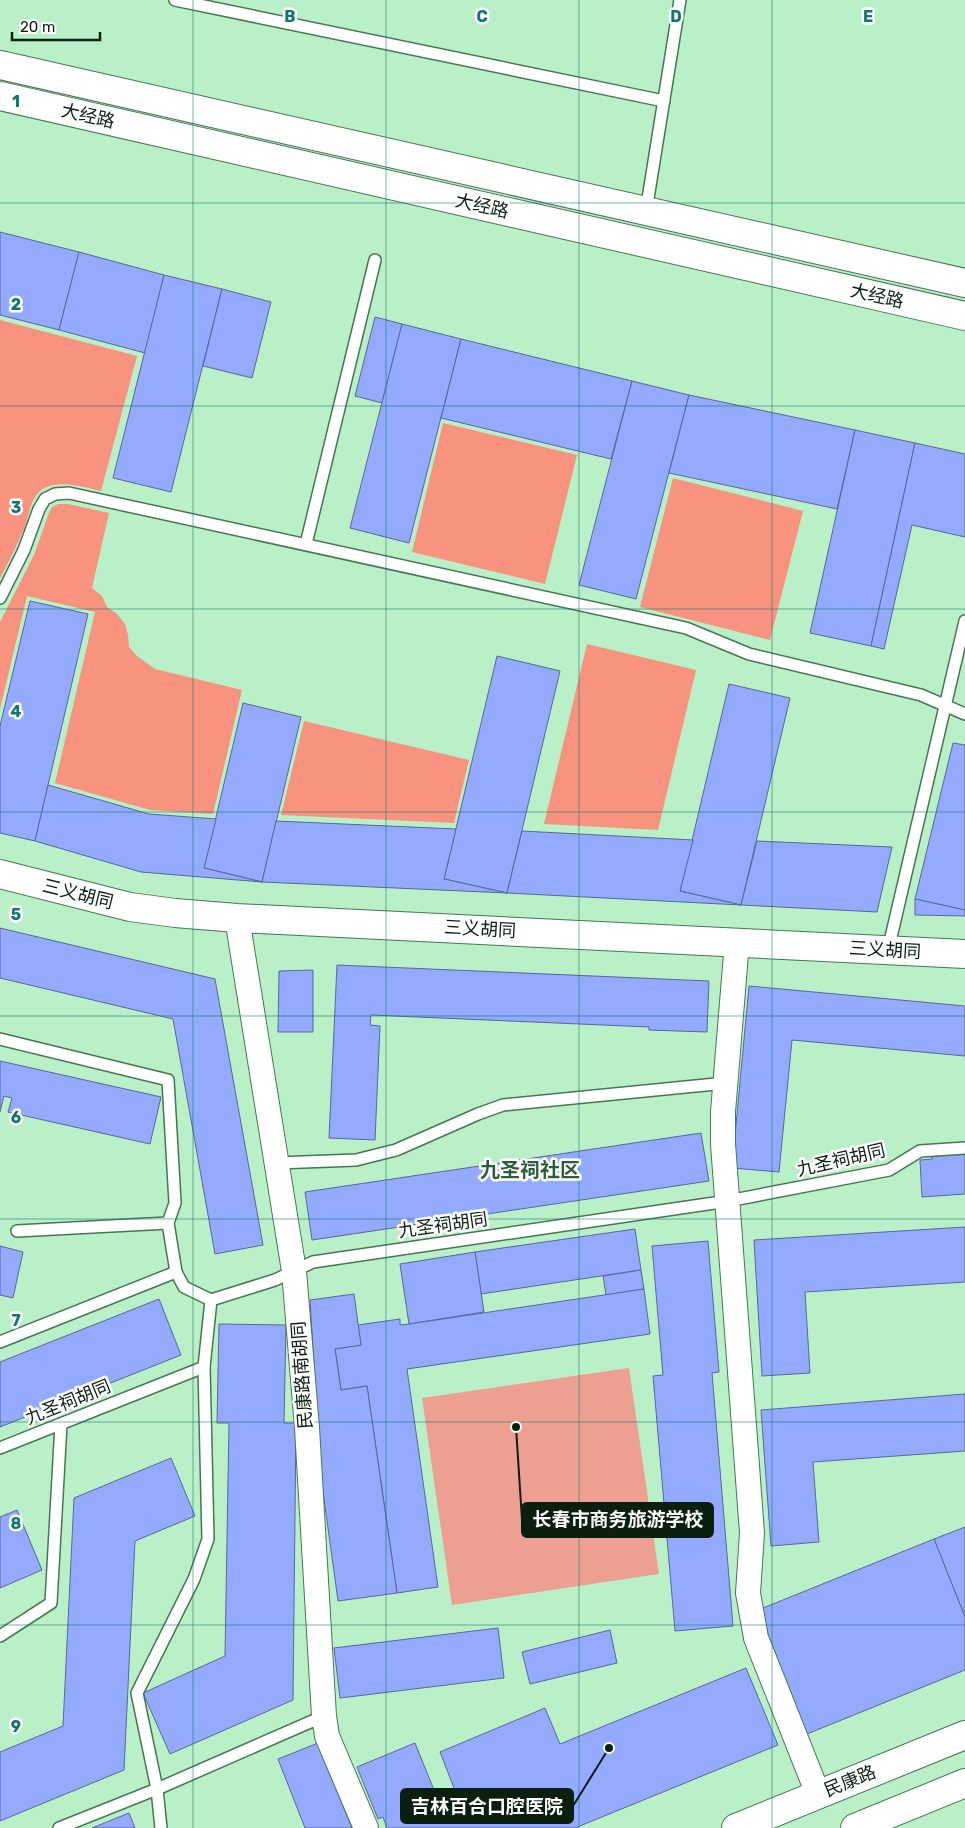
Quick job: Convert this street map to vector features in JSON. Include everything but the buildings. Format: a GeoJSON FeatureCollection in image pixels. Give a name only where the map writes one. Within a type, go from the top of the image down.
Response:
{"type":"FeatureCollection","features":[{"type":"Feature","properties":{"kind":"main road","name":"大经路"},"geometry":{"type":"LineString","coordinates":[[0,65],[965,283]]}},
{"type":"Feature","properties":{"kind":"main road","name":"大经路"},"geometry":{"type":"LineString","coordinates":[[0,96],[965,316]]}},
{"type":"Feature","properties":{"kind":"main road","name":"三义胡同"},"geometry":{"type":"LineString","coordinates":[[0,874],[130,907],[175,913],[237,918],[965,954]]}},
{"type":"Feature","properties":{"kind":"main road","name":"民康路"},"geometry":{"type":"LineString","coordinates":[[736,1828],[965,1734]]}},
{"type":"Feature","properties":{"kind":"main road"},"geometry":{"type":"LineString","coordinates":[[855,1828],[965,1783]]}},
{"type":"Feature","properties":{"kind":"street","name":"民康路南胡同"},"geometry":{"type":"LineString","coordinates":[[237,918],[294,1271],[307,1428],[324,1716],[328,1736],[366,1828]]}},
{"type":"Feature","properties":{"kind":"street"},"geometry":{"type":"LineString","coordinates":[[737,942],[723,1112],[723,1144],[752,1533],[748,1593],[756,1638],[818,1794]]}},
{"type":"Feature","properties":{"kind":"lane"},"geometry":{"type":"LineString","coordinates":[[175,0],[664,101]]}},
{"type":"Feature","properties":{"kind":"lane"},"geometry":{"type":"LineString","coordinates":[[646,211],[680,0]]}},
{"type":"Feature","properties":{"kind":"lane"},"geometry":{"type":"LineString","coordinates":[[306,544],[375,260]]}},
{"type":"Feature","properties":{"kind":"lane"},"geometry":{"type":"LineString","coordinates":[[0,598],[24,550],[39,509],[45,499],[55,494],[69,493],[686,628],[749,654],[921,695],[965,714]]}},
{"type":"Feature","properties":{"kind":"lane"},"geometry":{"type":"LineString","coordinates":[[888,950],[965,621]]}},
{"type":"Feature","properties":{"kind":"lane"},"geometry":{"type":"LineString","coordinates":[[0,1039],[168,1080],[176,1203],[168,1224],[176,1272],[184,1288],[211,1300],[204,1367],[208,1539],[194,1579],[137,1693],[157,1789],[161,1828]]}},
{"type":"Feature","properties":{"kind":"lane"},"geometry":{"type":"LineString","coordinates":[[277,1163],[356,1160],[396,1150],[503,1105],[726,1083]]}},
{"type":"Feature","properties":{"kind":"lane","name":"九圣祠胡同"},"geometry":{"type":"LineString","coordinates":[[211,1300],[275,1280],[313,1262],[728,1201],[888,1170],[920,1152],[965,1148]]}},
{"type":"Feature","properties":{"kind":"lane"},"geometry":{"type":"LineString","coordinates":[[17,1231],[168,1224]]}},
{"type":"Feature","properties":{"kind":"lane"},"geometry":{"type":"LineString","coordinates":[[0,1342],[176,1272]]}},
{"type":"Feature","properties":{"kind":"lane","name":"九圣祠胡同"},"geometry":{"type":"LineString","coordinates":[[0,1448],[204,1367]]}},
{"type":"Feature","properties":{"kind":"lane"},"geometry":{"type":"LineString","coordinates":[[0,1636],[51,1603],[61,1424]]}},
{"type":"Feature","properties":{"kind":"lane"},"geometry":{"type":"LineString","coordinates":[[59,1828],[157,1789],[324,1716]]}},
{"type":"Feature","properties":{"kind":"shaded area"},"geometry":{"type":"Polygon","coordinates":[[[0,320],[137,356],[101,491],[60,484],[52,485],[38,493],[31,504],[25,526],[0,578],[0,320]]]}},
{"type":"Feature","properties":{"kind":"shaded area"},"geometry":{"type":"Polygon","coordinates":[[[443,423],[577,455],[545,584],[412,552],[443,423]]]}},
{"type":"Feature","properties":{"kind":"shaded area"},"geometry":{"type":"Polygon","coordinates":[[[673,478],[803,511],[770,640],[640,607],[673,478]]]}},
{"type":"Feature","properties":{"kind":"shaded area"},"geometry":{"type":"Polygon","coordinates":[[[58,504],[68,504],[109,513],[92,588],[102,596],[107,607],[117,614],[125,624],[129,647],[137,656],[155,669],[242,690],[213,814],[150,810],[55,783],[95,612],[27,596],[0,709],[0,622],[34,555],[49,513],[52,507],[58,504]]]}},
{"type":"Feature","properties":{"kind":"shaded area"},"geometry":{"type":"Polygon","coordinates":[[[587,644],[696,670],[658,830],[544,824],[587,644]]]}},
{"type":"Feature","properties":{"kind":"shaded area"},"geometry":{"type":"Polygon","coordinates":[[[304,721],[469,760],[454,823],[281,815],[304,721]]]}},
{"type":"Feature","properties":{"kind":"shaded area"},"geometry":{"type":"Polygon","coordinates":[[[629,1368],[659,1574],[452,1605],[422,1398],[629,1368]]]}},
{"type":"Feature","properties":{"kind":"place","name":"长春市商务旅游学校"},"geometry":{"type":"Point","coordinates":[516,1427]}},
{"type":"Feature","properties":{"kind":"place","name":"吉林百合口腔医院"},"geometry":{"type":"Point","coordinates":[609,1748]}},
{"type":"Feature","properties":{"kind":"district","name":"九圣祠社区"},"geometry":{"type":"Point","coordinates":[530,1170]}}]}
